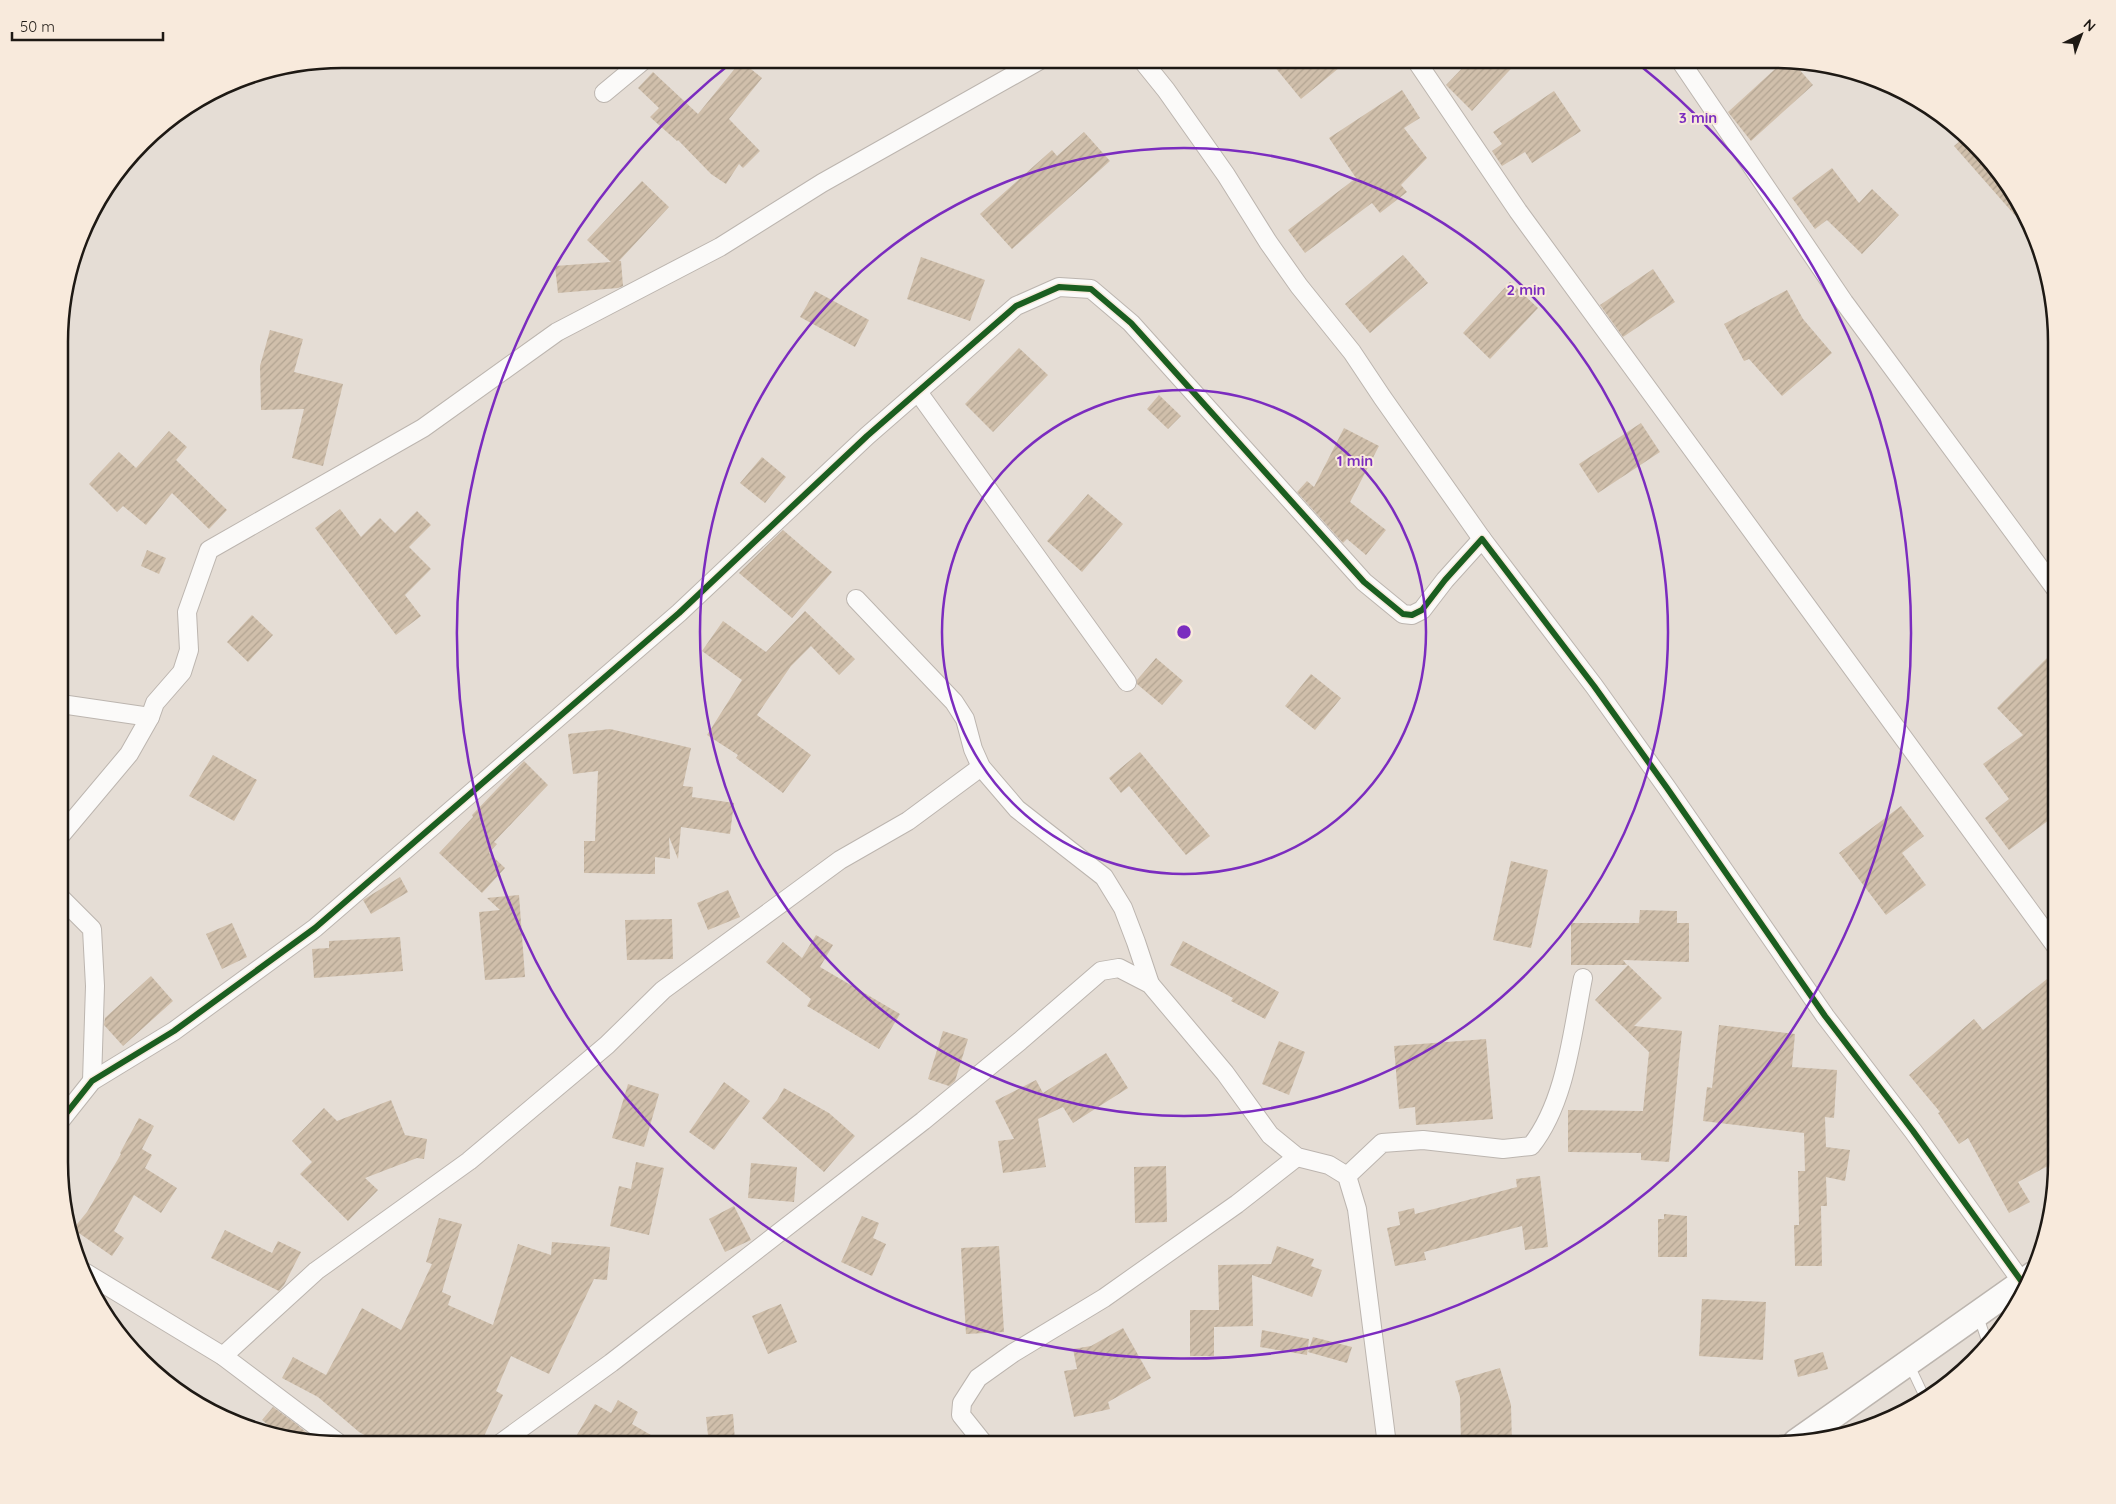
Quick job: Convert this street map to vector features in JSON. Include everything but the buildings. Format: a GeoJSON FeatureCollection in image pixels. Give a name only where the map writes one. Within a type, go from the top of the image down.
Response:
{"type":"FeatureCollection","features":[{"type":"Feature","properties":{"kind":"main road"},"geometry":{"type":"LineString","coordinates":[[1807,1434],[2020,1284]]}},
{"type":"Feature","properties":{"kind":"street"},"geometry":{"type":"LineString","coordinates":[[604,94],[634,68]]}},
{"type":"Feature","properties":{"kind":"street"},"geometry":{"type":"LineString","coordinates":[[67,828],[129,754],[150,717],[155,703],[182,672],[189,650],[187,612],[209,550],[423,428],[556,332],[720,247],[822,183],[1026,68]]}},
{"type":"Feature","properties":{"kind":"street"},"geometry":{"type":"LineString","coordinates":[[1148,68],[1226,174],[1268,242],[1299,286],[1352,352],[1482,539],[1594,686],[1825,1016],[2025,1274]]}},
{"type":"Feature","properties":{"kind":"street"},"geometry":{"type":"LineString","coordinates":[[1421,68],[1518,211],[2048,936]]}},
{"type":"Feature","properties":{"kind":"street"},"geometry":{"type":"LineString","coordinates":[[1685,68],[1844,302],[2048,579]]}},
{"type":"Feature","properties":{"kind":"street"},"geometry":{"type":"LineString","coordinates":[[67,1112],[92,1080],[174,1032],[315,928],[679,613],[867,436],[1016,306],[1059,287],[1091,289],[1131,323],[1364,582],[1403,614],[1412,614],[1422,610],[1445,580],[1482,539]]}},
{"type":"Feature","properties":{"kind":"street"},"geometry":{"type":"LineString","coordinates":[[918,392],[1127,682]]}},
{"type":"Feature","properties":{"kind":"street"},"geometry":{"type":"LineString","coordinates":[[856,599],[954,702],[965,719],[972,749],[981,767],[1017,808],[1104,877],[1123,908],[1150,984],[1226,1073],[1270,1135],[1297,1157],[1329,1165],[1347,1176],[1357,1209],[1379,1436]]}},
{"type":"Feature","properties":{"kind":"street"},"geometry":{"type":"LineString","coordinates":[[67,705],[150,717]]}},
{"type":"Feature","properties":{"kind":"street"},"geometry":{"type":"LineString","coordinates":[[223,1356],[316,1271],[469,1161],[606,1045],[663,990],[840,860],[908,820],[981,767]]}},
{"type":"Feature","properties":{"kind":"street"},"geometry":{"type":"LineString","coordinates":[[67,904],[92,929],[95,986],[92,1080]]}},
{"type":"Feature","properties":{"kind":"street"},"geometry":{"type":"LineString","coordinates":[[510,1436],[611,1363],[923,1121],[1101,971],[1119,968],[1150,984]]}},
{"type":"Feature","properties":{"kind":"street"},"geometry":{"type":"LineString","coordinates":[[1347,1176],[1382,1143],[1423,1140],[1503,1150],[1532,1146],[1544,1131],[1564,1076],[1583,978]]}},
{"type":"Feature","properties":{"kind":"street"},"geometry":{"type":"LineString","coordinates":[[978,1436],[961,1415],[962,1403],[978,1378],[1013,1353],[1104,1298],[1237,1204],[1297,1157]]}},
{"type":"Feature","properties":{"kind":"street"},"geometry":{"type":"LineString","coordinates":[[93,1278],[223,1356],[329,1436]]}},
{"type":"Feature","properties":{"kind":"lane"},"geometry":{"type":"LineString","coordinates":[[1978,1315],[1985,1337]]}},
{"type":"Feature","properties":{"kind":"lane"},"geometry":{"type":"LineString","coordinates":[[1908,1364],[1922,1393]]}},
{"type":"Feature","properties":{"kind":"cycle path"},"geometry":{"type":"LineString","coordinates":[[67,1112],[92,1081],[174,1031],[315,928],[679,613],[867,436],[1016,306],[1059,287],[1091,289],[1131,323],[1364,582],[1403,614],[1412,615],[1422,610],[1445,580],[1482,539],[1594,686],[1825,1016],[1913,1131],[2021,1281]]}}]}
